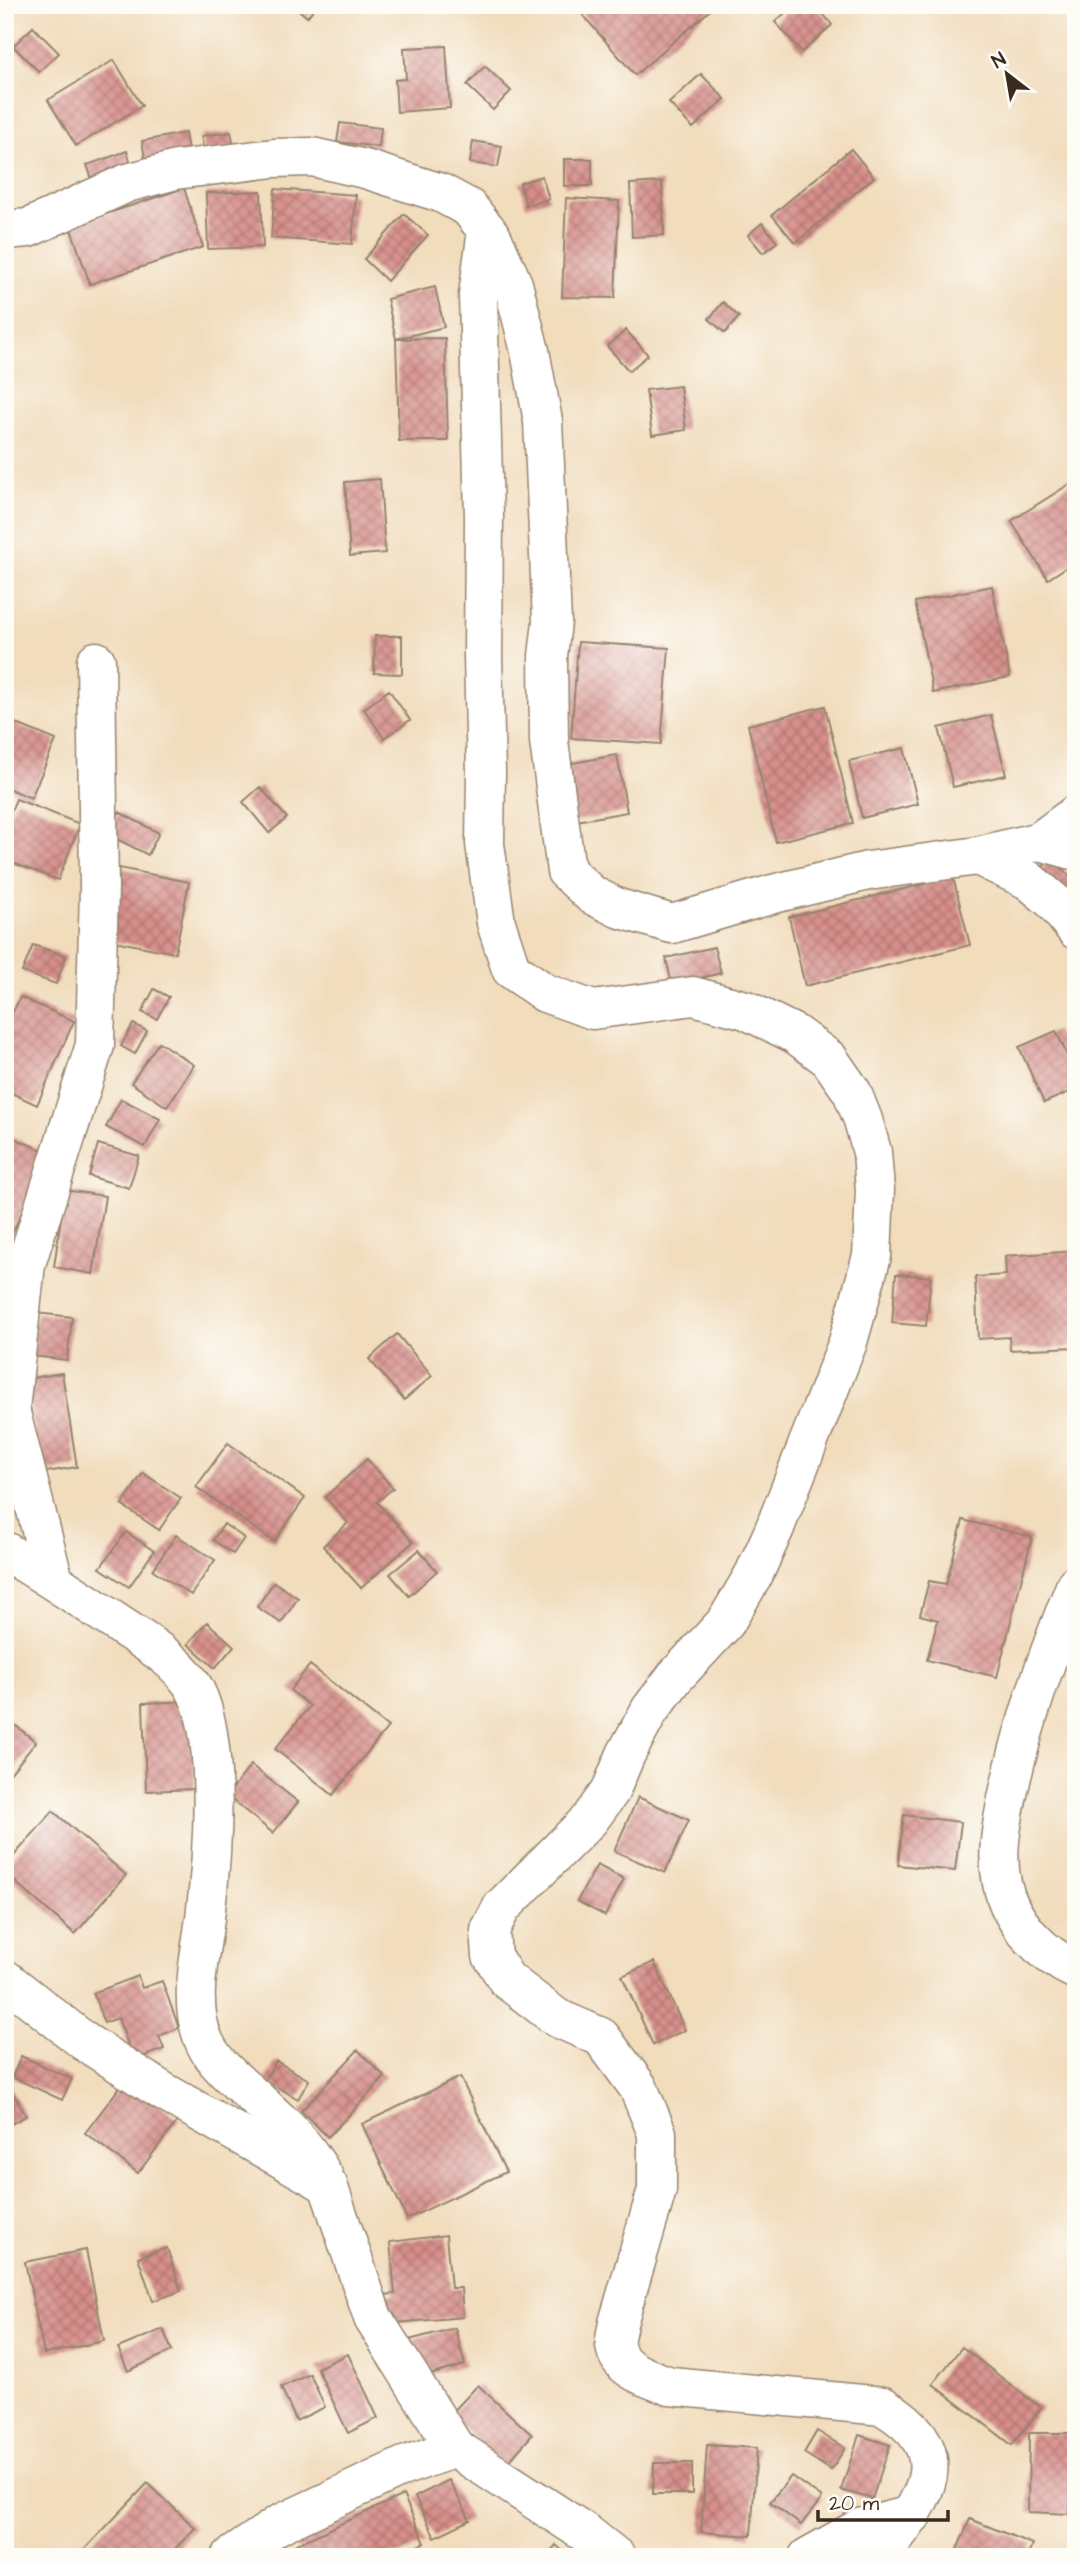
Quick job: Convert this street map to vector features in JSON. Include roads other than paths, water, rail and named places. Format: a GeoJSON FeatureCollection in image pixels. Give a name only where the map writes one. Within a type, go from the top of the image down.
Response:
{"type":"FeatureCollection","features":[{"type":"Feature","properties":{"kind":"street"},"geometry":{"type":"LineString","coordinates":[[5,230],[28,229],[127,183],[176,170],[274,158],[312,157],[365,169],[441,193],[469,208],[492,237],[513,284],[530,351],[543,421],[552,622],[548,656],[549,741],[566,871],[592,895],[618,908],[672,924],[773,894],[868,871],[1058,846],[1076,814]]}},
{"type":"Feature","properties":{"kind":"street"},"geometry":{"type":"LineString","coordinates":[[487,230],[478,295],[484,516],[485,844],[496,923],[511,969],[545,993],[593,1010],[694,996],[746,1010],[795,1034],[829,1059],[852,1092],[872,1152],[875,1190],[872,1256],[848,1342],[754,1574],[726,1622],[650,1710],[626,1754],[611,1790],[590,1819],[502,1907],[490,1930],[492,1956],[507,1980],[557,2018],[601,2037],[638,2087],[657,2133],[657,2190],[618,2323],[615,2344],[622,2362],[639,2374],[670,2386],[883,2406],[904,2418],[922,2441],[930,2466],[923,2495],[912,2515],[880,2557]]}},
{"type":"Feature","properties":{"kind":"street"},"geometry":{"type":"LineString","coordinates":[[54,1581],[10,1409],[26,1264],[94,1045],[99,887],[96,661]]}},
{"type":"Feature","properties":{"kind":"street"},"geometry":{"type":"LineString","coordinates":[[978,856],[1028,880],[1052,900],[1076,930]]}},
{"type":"Feature","properties":{"kind":"street"},"geometry":{"type":"LineString","coordinates":[[5,1551],[54,1581],[169,1660],[191,1683],[203,1707],[209,1734],[212,1781],[209,1884],[195,2007],[205,2044],[227,2073],[311,2154],[328,2185],[373,2318],[455,2448],[587,2534],[616,2557]]}},
{"type":"Feature","properties":{"kind":"street"},"geometry":{"type":"LineString","coordinates":[[1076,1584],[1058,1627],[1017,1751],[998,1847],[1002,1885],[1016,1917],[1033,1941],[1060,1963],[1076,1970]]}},
{"type":"Feature","properties":{"kind":"street"},"geometry":{"type":"LineString","coordinates":[[5,1979],[85,2042],[164,2092],[328,2185]]}},
{"type":"Feature","properties":{"kind":"street"},"geometry":{"type":"LineString","coordinates":[[231,2557],[278,2525],[404,2466],[455,2448]]}},
{"type":"Feature","properties":{"kind":"street"},"geometry":{"type":"LineString","coordinates":[[808,2557],[860,2528],[912,2515]]}}]}
